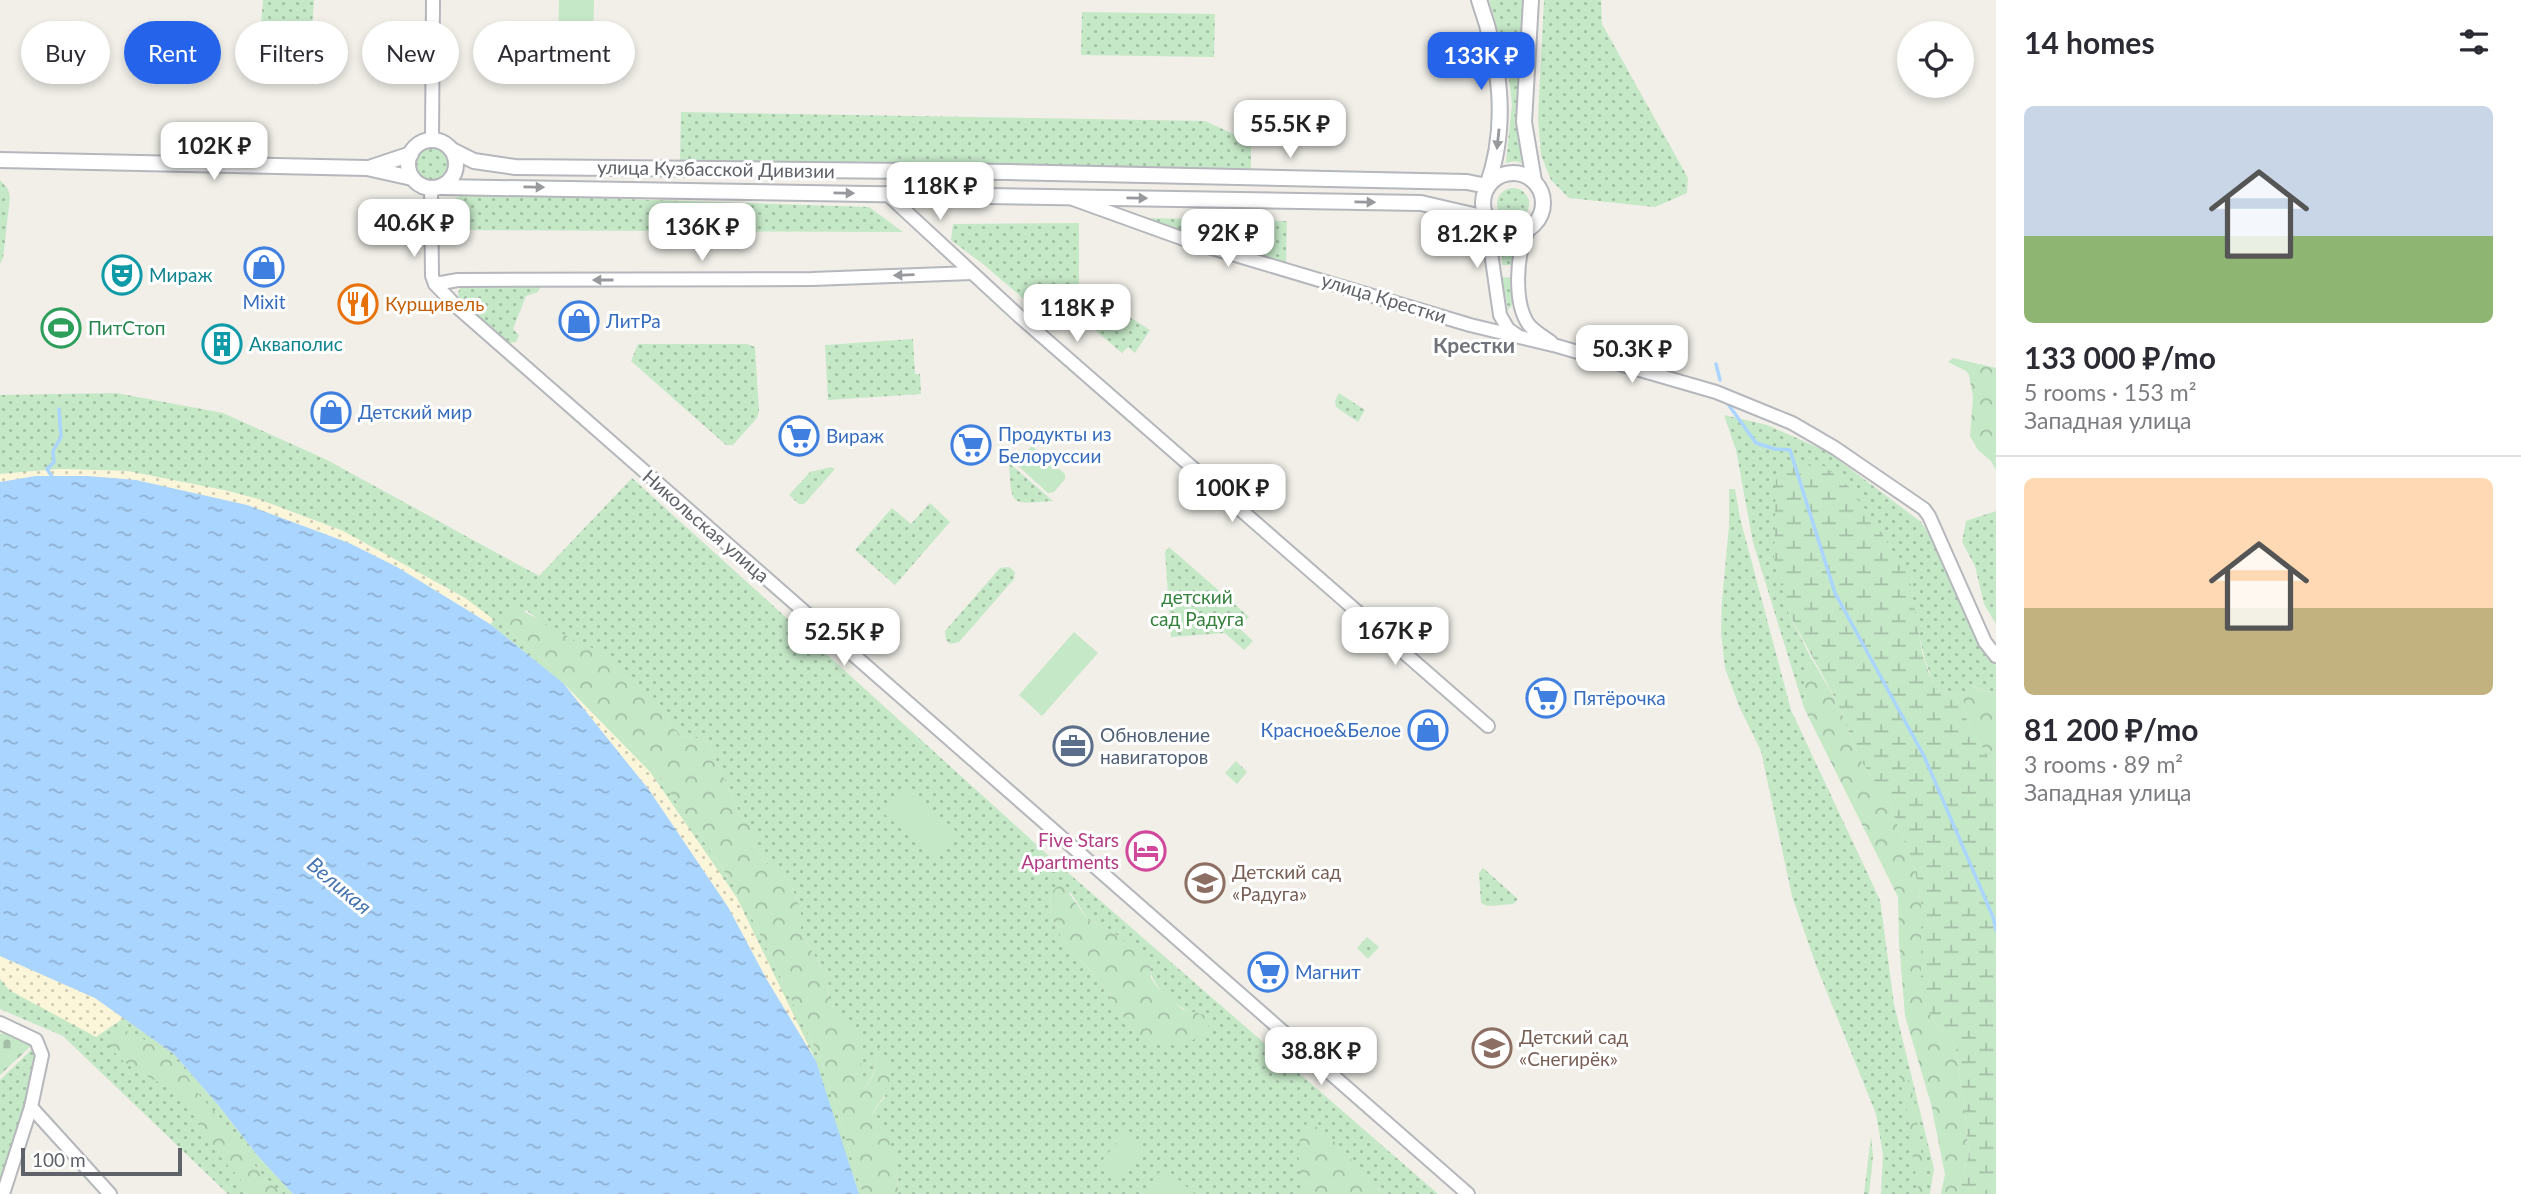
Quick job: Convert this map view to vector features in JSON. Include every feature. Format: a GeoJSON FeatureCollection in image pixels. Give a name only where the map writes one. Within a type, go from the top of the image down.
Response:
{"type":"FeatureCollection","features":[{"type":"Feature","properties":{"kind":"street"},"geometry":{"type":"LineString","coordinates":[[433,0],[432,140],[417,145],[411,154],[408,165],[412,178],[417,184],[436,188],[452,180],[457,165],[452,150]]}},
{"type":"Feature","properties":{"kind":"street"},"geometry":{"type":"LineString","coordinates":[[1479,0],[1492,44],[1500,100],[1497,154],[1483,194],[1482,207],[1486,218],[1500,315],[1509,332],[1524,314]]}},
{"type":"Feature","properties":{"kind":"street"},"geometry":{"type":"LineString","coordinates":[[1531,0],[1524,122],[1534,181]]}},
{"type":"Feature","properties":{"kind":"street","name":"улица Кузбасской Дивизии"},"geometry":{"type":"LineString","coordinates":[[432,140],[440,141],[474,161],[515,167],[1269,177],[1467,182],[1487,186]]}},
{"type":"Feature","properties":{"kind":"street"},"geometry":{"type":"LineString","coordinates":[[367,168],[411,154]]}},
{"type":"Feature","properties":{"kind":"street"},"geometry":{"type":"LineString","coordinates":[[0,160],[367,168],[412,178]]}},
{"type":"Feature","properties":{"kind":"street"},"geometry":{"type":"LineString","coordinates":[[1486,218],[1494,228],[1516,234],[1529,229],[1540,218],[1543,208],[1540,189],[1526,175],[1506,173],[1499,175],[1487,186]]}},
{"type":"Feature","properties":{"kind":"street"},"geometry":{"type":"LineString","coordinates":[[436,188],[431,267],[435,284],[458,281],[779,279],[972,273]]}},
{"type":"Feature","properties":{"kind":"street","name":"улица Кузбасской Дивизии"},"geometry":{"type":"LineString","coordinates":[[436,188],[1421,203],[1486,218]]}},
{"type":"Feature","properties":{"kind":"street"},"geometry":{"type":"LineString","coordinates":[[886,194],[972,273],[1488,726]]}},
{"type":"Feature","properties":{"kind":"street","name":"улица Крестки"},"geometry":{"type":"LineString","coordinates":[[1069,197],[1195,243],[1716,392],[1792,423],[1835,448],[1924,509],[1985,642],[1996,656]]}},
{"type":"Feature","properties":{"kind":"street"},"geometry":{"type":"LineString","coordinates":[[1529,229],[1517,276],[1524,314],[1536,331],[1557,346]]}},
{"type":"Feature","properties":{"kind":"street","name":"Никольская улица"},"geometry":{"type":"LineString","coordinates":[[435,284],[513,356],[1468,1194]]}},
{"type":"Feature","properties":{"kind":"street"},"geometry":{"type":"LineString","coordinates":[[0,1023],[36,1040],[42,1055],[31,1107],[3,1194]]}},
{"type":"Feature","properties":{"kind":"street"},"geometry":{"type":"LineString","coordinates":[[31,1107],[110,1194]]}},
{"type":"Feature","properties":{"kind":"green space"},"geometry":{"type":"Polygon","coordinates":[[[263,0],[314,0],[312,21],[261,21],[263,0]]]}},
{"type":"Feature","properties":{"kind":"green space"},"geometry":{"type":"Polygon","coordinates":[[[559,0],[594,0],[594,21],[559,21],[559,0]]]}},
{"type":"Feature","properties":{"kind":"green space"},"geometry":{"type":"Polygon","coordinates":[[[1489,0],[1523,0],[1518,131],[1522,163],[1506,163],[1512,104],[1507,62],[1489,0]]]}},
{"type":"Feature","properties":{"kind":"green space"},"geometry":{"type":"Polygon","coordinates":[[[1544,0],[1601,0],[1602,24],[1688,178],[1687,193],[1655,207],[1569,198],[1551,180],[1541,155],[1538,118],[1544,0]]]}},
{"type":"Feature","properties":{"kind":"green space"},"geometry":{"type":"Polygon","coordinates":[[[1082,12],[1215,14],[1214,57],[1081,55],[1082,12]]]}},
{"type":"Feature","properties":{"kind":"green space"},"geometry":{"type":"Polygon","coordinates":[[[681,112],[1205,121],[1251,142],[1251,178],[680,162],[681,112]]]}},
{"type":"Feature","properties":{"kind":"green space"},"geometry":{"type":"Polygon","coordinates":[[[432,146],[445,151],[450,164],[445,177],[432,182],[419,177],[414,164],[419,151],[432,146]]]}},
{"type":"Feature","properties":{"kind":"green space"},"geometry":{"type":"Polygon","coordinates":[[[0,180],[8,189],[10,197],[0,264],[0,180]]]}},
{"type":"Feature","properties":{"kind":"green space"},"geometry":{"type":"Polygon","coordinates":[[[1513,188],[1525,192],[1529,204],[1525,216],[1513,220],[1501,216],[1497,204],[1501,192],[1513,188]]]}},
{"type":"Feature","properties":{"kind":"green space"},"geometry":{"type":"Polygon","coordinates":[[[466,194],[869,207],[903,232],[448,230],[448,201],[466,194]]]}},
{"type":"Feature","properties":{"kind":"green space"},"geometry":{"type":"Polygon","coordinates":[[[1147,218],[1287,221],[1286,264],[1152,222],[1147,218]]]}},
{"type":"Feature","properties":{"kind":"green space"},"geometry":{"type":"Polygon","coordinates":[[[1079,223],[1079,290],[1040,284],[1025,300],[951,240],[953,224],[1079,223]]]}},
{"type":"Feature","properties":{"kind":"green space"},"geometry":{"type":"Polygon","coordinates":[[[1502,244],[1515,246],[1511,265],[1502,265],[1502,244]]]}},
{"type":"Feature","properties":{"kind":"green space"},"geometry":{"type":"Polygon","coordinates":[[[1502,277],[1512,278],[1513,304],[1508,310],[1502,277]]]}},
{"type":"Feature","properties":{"kind":"green space"},"geometry":{"type":"Polygon","coordinates":[[[461,287],[540,287],[538,292],[526,296],[513,329],[519,335],[516,342],[510,343],[459,300],[458,292],[461,287]]]}},
{"type":"Feature","properties":{"kind":"green space"},"geometry":{"type":"Polygon","coordinates":[[[1084,315],[1128,316],[1150,330],[1135,353],[1128,347],[1122,353],[1081,318],[1084,315]]]}},
{"type":"Feature","properties":{"kind":"green space"},"geometry":{"type":"Polygon","coordinates":[[[913,339],[915,374],[920,374],[921,394],[828,400],[825,345],[913,339]]]}},
{"type":"Feature","properties":{"kind":"green space"},"geometry":{"type":"Polygon","coordinates":[[[638,344],[747,344],[755,347],[759,411],[757,418],[733,445],[726,445],[631,361],[638,344]]]}},
{"type":"Feature","properties":{"kind":"green space"},"geometry":{"type":"Polygon","coordinates":[[[1953,358],[1996,368],[1996,470],[1991,461],[1978,450],[1970,436],[1973,397],[1969,375],[1948,362],[1953,358]]]}},
{"type":"Feature","properties":{"kind":"green space"},"geometry":{"type":"Polygon","coordinates":[[[116,393],[223,413],[327,460],[539,576],[632,478],[1058,864],[1438,1194],[1385,1194],[1370,1184],[1344,1150],[1302,1185],[1302,1194],[898,1194],[893,1150],[886,1136],[872,1121],[874,1111],[885,1097],[878,1049],[869,1082],[860,1089],[847,1031],[837,1010],[829,1001],[828,979],[801,932],[801,910],[789,880],[763,861],[754,845],[756,834],[741,817],[710,746],[702,739],[681,736],[670,724],[668,713],[636,682],[617,672],[611,662],[548,627],[526,610],[505,626],[567,682],[654,769],[741,896],[820,1058],[863,1194],[859,1194],[815,1061],[737,898],[650,772],[563,683],[490,624],[494,620],[465,598],[343,531],[258,499],[127,471],[60,469],[0,474],[0,395],[116,393]],[[1051,893],[1050,918],[1057,925],[1062,940],[1098,979],[1136,1035],[1208,1016],[1184,1009],[1165,995],[1153,979],[1150,967],[1111,930],[1089,921],[1071,893],[1051,893]]]}},
{"type":"Feature","properties":{"kind":"green space"},"geometry":{"type":"Polygon","coordinates":[[[1339,393],[1365,410],[1358,422],[1336,407],[1335,401],[1339,393]]]}},
{"type":"Feature","properties":{"kind":"green space"},"geometry":{"type":"Polygon","coordinates":[[[1724,415],[1767,425],[1828,452],[1921,522],[1937,548],[1981,644],[1996,666],[1996,695],[1972,686],[1962,695],[1937,690],[1923,650],[1910,579],[1776,475],[1777,512],[1788,612],[1810,656],[1805,674],[1804,708],[1753,542],[1736,450],[1724,415]]]}},
{"type":"Feature","properties":{"kind":"green space"},"geometry":{"type":"Polygon","coordinates":[[[1032,446],[1065,474],[1065,479],[1054,492],[1048,493],[1017,465],[1018,460],[1032,446]]]}},
{"type":"Feature","properties":{"kind":"green space"},"geometry":{"type":"Polygon","coordinates":[[[1009,463],[1053,501],[1028,503],[1016,500],[1011,488],[1009,463]]]}},
{"type":"Feature","properties":{"kind":"green space"},"geometry":{"type":"Polygon","coordinates":[[[1794,465],[1824,466],[1849,487],[1876,524],[1910,579],[1922,652],[1937,690],[1962,695],[1967,720],[1996,771],[1996,1194],[1956,1194],[1969,1156],[1965,1114],[1955,1044],[1934,1022],[1921,995],[1921,905],[1914,865],[1889,804],[1860,759],[1837,702],[1788,612],[1774,558],[1776,475],[1794,465]]]}},
{"type":"Feature","properties":{"kind":"green space"},"geometry":{"type":"Polygon","coordinates":[[[831,467],[835,469],[804,504],[799,504],[789,495],[810,472],[831,467]]]}},
{"type":"Feature","properties":{"kind":"green space"},"geometry":{"type":"Polygon","coordinates":[[[1729,489],[1735,489],[1740,518],[1791,710],[1880,900],[1894,1004],[1934,1169],[1930,1194],[1881,1194],[1883,1154],[1876,1114],[1816,965],[1792,896],[1761,751],[1739,706],[1725,668],[1721,633],[1729,489]]]}},
{"type":"Feature","properties":{"kind":"green space"},"geometry":{"type":"Polygon","coordinates":[[[930,503],[950,522],[895,585],[855,550],[892,508],[911,524],[930,503]]]}},
{"type":"Feature","properties":{"kind":"green space"},"geometry":{"type":"Polygon","coordinates":[[[1996,511],[1996,624],[1984,604],[1975,566],[1962,542],[1966,521],[1996,511]]]}},
{"type":"Feature","properties":{"kind":"green space","name":"детский сад Радуга"},"geometry":{"type":"Polygon","coordinates":[[[1169,547],[1249,617],[1239,628],[1253,641],[1244,650],[1225,633],[1171,637],[1165,552],[1169,547]]]}},
{"type":"Feature","properties":{"kind":"green space"},"geometry":{"type":"Polygon","coordinates":[[[1009,567],[1015,572],[1014,579],[959,642],[951,644],[946,640],[945,631],[1000,568],[1009,567]]]}},
{"type":"Feature","properties":{"kind":"green space"},"geometry":{"type":"Polygon","coordinates":[[[520,609],[570,638],[599,651],[617,672],[636,682],[657,700],[668,713],[670,724],[681,736],[702,739],[710,746],[741,817],[757,834],[754,845],[763,861],[789,880],[801,910],[801,932],[828,979],[829,1001],[846,1024],[862,1036],[860,1089],[872,1078],[878,1048],[885,1056],[891,1088],[875,1109],[872,1120],[891,1144],[898,1194],[863,1194],[820,1058],[741,896],[654,769],[567,682],[505,626],[504,621],[515,610],[520,609]]]}},
{"type":"Feature","properties":{"kind":"green space"},"geometry":{"type":"Polygon","coordinates":[[[1074,632],[1098,653],[1042,716],[1019,695],[1074,632]]]}},
{"type":"Feature","properties":{"kind":"green space"},"geometry":{"type":"Polygon","coordinates":[[[1810,656],[1837,702],[1860,759],[1889,804],[1914,865],[1921,905],[1921,995],[1934,1022],[1955,1044],[1965,1114],[1969,1156],[1956,1194],[1941,1194],[1945,1174],[1931,1104],[1905,1016],[1898,897],[1804,708],[1805,674],[1810,656]]]}},
{"type":"Feature","properties":{"kind":"green space"},"geometry":{"type":"Polygon","coordinates":[[[1971,686],[1996,695],[1996,771],[1967,720],[1962,695],[1971,686]]]}},
{"type":"Feature","properties":{"kind":"green space"},"geometry":{"type":"Polygon","coordinates":[[[1236,761],[1247,772],[1237,784],[1225,773],[1236,761]]]}},
{"type":"Feature","properties":{"kind":"green space"},"geometry":{"type":"Polygon","coordinates":[[[904,786],[956,831],[934,856],[882,812],[904,786]]]}},
{"type":"Feature","properties":{"kind":"green space"},"geometry":{"type":"Polygon","coordinates":[[[1483,868],[1518,899],[1513,904],[1487,906],[1481,903],[1479,873],[1483,868]]]}},
{"type":"Feature","properties":{"kind":"green space"},"geometry":{"type":"Polygon","coordinates":[[[1059,885],[1063,885],[1089,921],[1111,930],[1145,958],[1150,967],[1151,978],[1157,987],[1182,1009],[1208,1016],[1212,1020],[1204,1034],[1191,1041],[1154,1043],[1136,1035],[1098,979],[1062,940],[1057,925],[1050,918],[1051,893],[1059,885]]]}},
{"type":"Feature","properties":{"kind":"green space"},"geometry":{"type":"Polygon","coordinates":[[[1367,937],[1379,947],[1368,959],[1357,948],[1367,937]]]}},
{"type":"Feature","properties":{"kind":"green space"},"geometry":{"type":"Polygon","coordinates":[[[0,956],[95,998],[174,1054],[257,1155],[293,1194],[228,1194],[63,1036],[0,1009],[0,956]]]}},
{"type":"Feature","properties":{"kind":"green space"},"geometry":{"type":"Polygon","coordinates":[[[6,1030],[31,1046],[0,1075],[0,1033],[6,1030]]]}},
{"type":"Feature","properties":{"kind":"green space"},"geometry":{"type":"Polygon","coordinates":[[[120,1030],[130,1032],[156,1046],[184,1072],[200,1096],[232,1131],[259,1171],[283,1194],[252,1194],[212,1147],[181,1099],[115,1053],[109,1044],[112,1035],[120,1030]]]}},
{"type":"Feature","properties":{"kind":"green space"},"geometry":{"type":"Polygon","coordinates":[[[32,1049],[40,1061],[0,1191],[0,1080],[32,1049]]]}},
{"type":"Feature","properties":{"kind":"green space"},"geometry":{"type":"Polygon","coordinates":[[[1894,1053],[1911,1087],[1927,1194],[1919,1194],[1910,1125],[1894,1053]]]}},
{"type":"Feature","properties":{"kind":"green space"},"geometry":{"type":"Polygon","coordinates":[[[1307,1123],[1312,1123],[1344,1150],[1370,1184],[1385,1194],[1302,1194],[1299,1148],[1307,1123]]]}},
{"type":"Feature","properties":{"kind":"green space"},"geometry":{"type":"Polygon","coordinates":[[[1125,1133],[1144,1148],[1119,1178],[1100,1163],[1125,1133]]]}},
{"type":"Feature","properties":{"kind":"green space"},"geometry":{"type":"Polygon","coordinates":[[[1871,1136],[1873,1156],[1869,1194],[1864,1194],[1871,1136]]]}},
{"type":"Feature","properties":{"kind":"green space"},"geometry":{"type":"Polygon","coordinates":[[[1164,1167],[1195,1194],[1141,1194],[1164,1167]]]}},
{"type":"Feature","properties":{"kind":"sand"},"geometry":{"type":"Polygon","coordinates":[[[60,469],[127,471],[258,499],[343,531],[465,598],[494,620],[490,624],[397,567],[349,543],[36,476],[0,482],[0,474],[60,469]]]}},
{"type":"Feature","properties":{"kind":"sand"},"geometry":{"type":"Polygon","coordinates":[[[563,683],[650,772],[737,898],[816,1061],[767,980],[728,907],[649,790],[563,683]]]}},
{"type":"Feature","properties":{"kind":"sand"},"geometry":{"type":"Polygon","coordinates":[[[0,956],[95,998],[124,1018],[96,1037],[9,990],[0,979],[0,956]]]}},
{"type":"Feature","properties":{"kind":"water","name":"Великая"},"geometry":{"type":"Polygon","coordinates":[[[36,476],[136,480],[247,505],[349,543],[397,567],[490,624],[563,683],[649,790],[728,907],[767,980],[816,1061],[859,1194],[293,1194],[257,1155],[174,1054],[95,998],[0,956],[0,482],[36,476]]]}},
{"type":"Feature","properties":{"kind":"waterway"},"geometry":{"type":"LineString","coordinates":[[1716,364],[1720,380]]}},
{"type":"Feature","properties":{"kind":"waterway"},"geometry":{"type":"LineString","coordinates":[[1728,404],[1756,443],[1790,450],[1835,593],[1924,756],[1993,917],[1996,930]]}},
{"type":"Feature","properties":{"kind":"waterway"},"geometry":{"type":"LineString","coordinates":[[53,478],[47,469],[54,462],[53,451],[61,437],[59,409]]}},
{"type":"Feature","properties":{"kind":"place","name":"Mixit"},"geometry":{"type":"Point","coordinates":[264,267]}},
{"type":"Feature","properties":{"kind":"place","name":"Мираж"},"geometry":{"type":"Point","coordinates":[122,275]}},
{"type":"Feature","properties":{"kind":"place","name":"Курщивель"},"geometry":{"type":"Point","coordinates":[358,304]}},
{"type":"Feature","properties":{"kind":"place","name":"ЛитРа"},"geometry":{"type":"Point","coordinates":[579,321]}},
{"type":"Feature","properties":{"kind":"place","name":"ПитСтоп"},"geometry":{"type":"Point","coordinates":[61,328]}},
{"type":"Feature","properties":{"kind":"place","name":"Акваполис"},"geometry":{"type":"Point","coordinates":[222,344]}},
{"type":"Feature","properties":{"kind":"place","name":"Детский мир"},"geometry":{"type":"Point","coordinates":[331,412]}},
{"type":"Feature","properties":{"kind":"place","name":"Вираж"},"geometry":{"type":"Point","coordinates":[799,436]}},
{"type":"Feature","properties":{"kind":"place","name":"Продукты из Белоруссии"},"geometry":{"type":"Point","coordinates":[971,445]}},
{"type":"Feature","properties":{"kind":"place","name":"Пятёрочка"},"geometry":{"type":"Point","coordinates":[1546,698]}},
{"type":"Feature","properties":{"kind":"place","name":"Красное&Белое"},"geometry":{"type":"Point","coordinates":[1428,730]}},
{"type":"Feature","properties":{"kind":"place","name":"Обновление навигаторов"},"geometry":{"type":"Point","coordinates":[1073,746]}},
{"type":"Feature","properties":{"kind":"place","name":"Five Stars Apartments"},"geometry":{"type":"Point","coordinates":[1146,851]}},
{"type":"Feature","properties":{"kind":"place","name":"Детский сад «Радуга»"},"geometry":{"type":"Point","coordinates":[1205,883]}},
{"type":"Feature","properties":{"kind":"place","name":"Магнит"},"geometry":{"type":"Point","coordinates":[1268,972]}},
{"type":"Feature","properties":{"kind":"place","name":"Детский сад «Снегирёк»"},"geometry":{"type":"Point","coordinates":[1492,1048]}},
{"type":"Feature","properties":{"kind":"district","name":"Крестки"},"geometry":{"type":"Point","coordinates":[1474,346]}}]}
